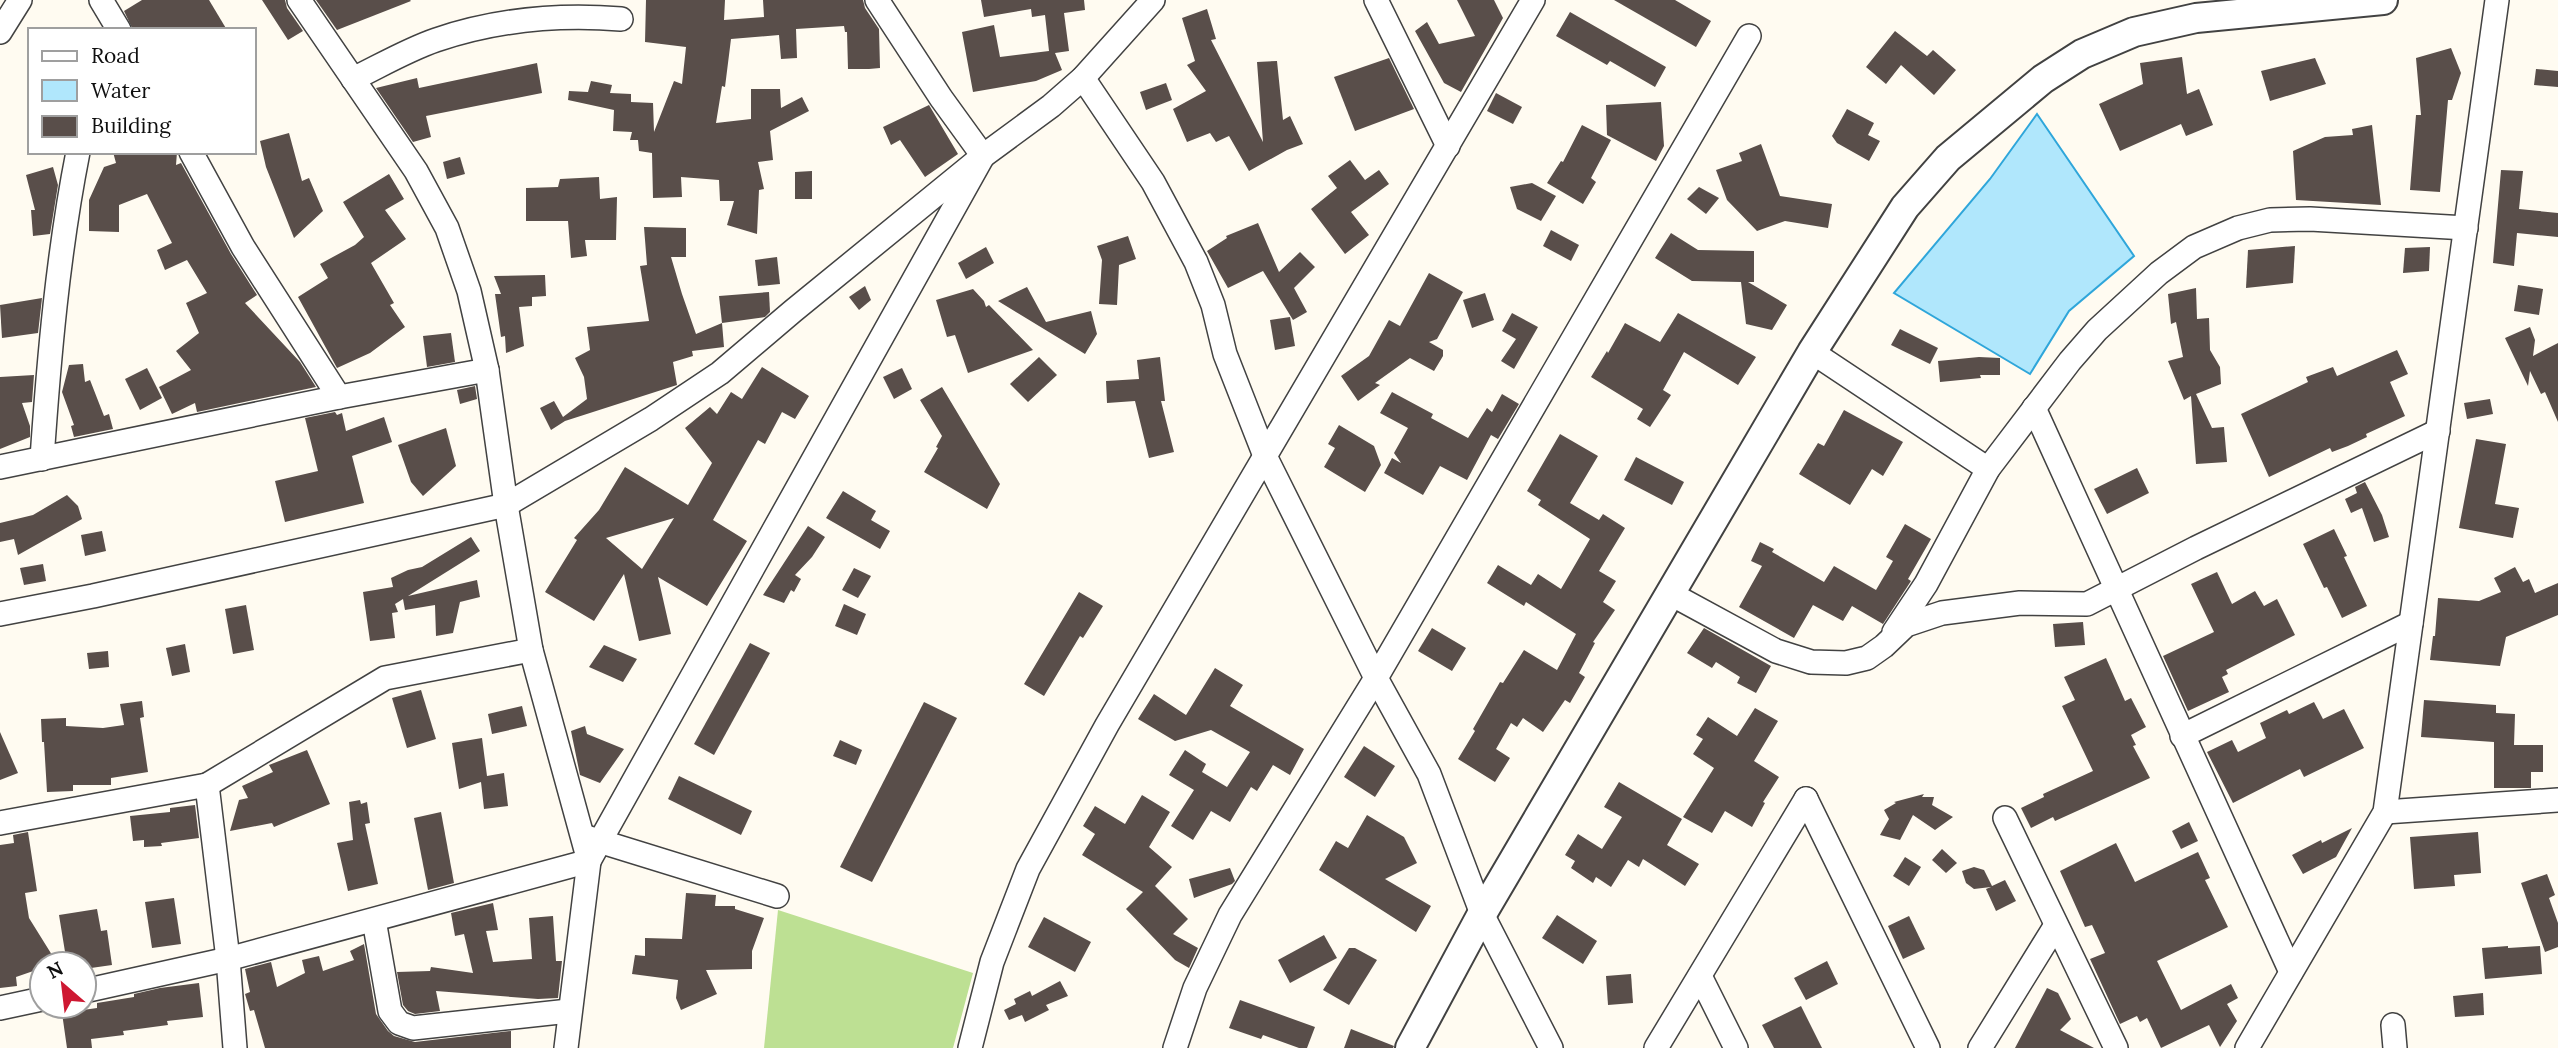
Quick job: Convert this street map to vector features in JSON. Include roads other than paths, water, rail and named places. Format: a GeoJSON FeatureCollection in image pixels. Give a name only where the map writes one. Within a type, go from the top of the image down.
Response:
{"type":"FeatureCollection","features":[{"type":"Feature","properties":{"kind":"street"},"geometry":{"type":"LineString","coordinates":[[0,32],[20,0]]}},
{"type":"Feature","properties":{"kind":"street"},"geometry":{"type":"LineString","coordinates":[[101,0],[118,28]]}},
{"type":"Feature","properties":{"kind":"street"},"geometry":{"type":"LineString","coordinates":[[299,0],[416,171],[447,228],[468,291],[487,370],[506,505],[531,650],[591,846]]}},
{"type":"Feature","properties":{"kind":"street"},"geometry":{"type":"LineString","coordinates":[[877,0],[941,98],[983,156]]}},
{"type":"Feature","properties":{"kind":"street"},"geometry":{"type":"LineString","coordinates":[[0,614],[506,505],[651,419],[720,373],[983,156],[1051,106],[1083,78],[1153,0]]}},
{"type":"Feature","properties":{"kind":"street"},"geometry":{"type":"LineString","coordinates":[[1376,0],[1448,146]]}},
{"type":"Feature","properties":{"kind":"street"},"geometry":{"type":"LineString","coordinates":[[970,1048],[992,962],[1028,869],[1107,725],[1532,0]]}},
{"type":"Feature","properties":{"kind":"street"},"geometry":{"type":"LineString","coordinates":[[1410,1048],[1482,914],[1812,352],[1905,206],[1939,168],[1998,114],[2043,79],[2082,54],[2134,32],[2196,18],[2383,0]]}},
{"type":"Feature","properties":{"kind":"street"},"geometry":{"type":"LineString","coordinates":[[2247,1048],[2385,813],[2497,0]]}},
{"type":"Feature","properties":{"kind":"street"},"geometry":{"type":"LineString","coordinates":[[353,79],[434,41],[474,29],[564,16],[621,19]]}},
{"type":"Feature","properties":{"kind":"street"},"geometry":{"type":"LineString","coordinates":[[1175,1048],[1195,988],[1230,915],[1376,678],[1749,36]]}},
{"type":"Feature","properties":{"kind":"street"},"geometry":{"type":"LineString","coordinates":[[1083,78],[1153,183],[1196,262],[1213,305],[1225,354],[1265,456],[1376,678],[1429,774],[1482,914],[1551,1048]]}},
{"type":"Feature","properties":{"kind":"street"},"geometry":{"type":"LineString","coordinates":[[42,459],[49,363],[70,192],[78,154]]}},
{"type":"Feature","properties":{"kind":"street"},"geometry":{"type":"LineString","coordinates":[[192,154],[209,180],[243,247],[339,397]]}},
{"type":"Feature","properties":{"kind":"street"},"geometry":{"type":"LineString","coordinates":[[566,1048],[591,846],[983,156]]}},
{"type":"Feature","properties":{"kind":"street"},"geometry":{"type":"LineString","coordinates":[[1884,646],[1926,584],[1988,469],[2070,361],[2097,330],[2159,273],[2194,247],[2238,228],[2270,220],[2310,219],[2466,228]]}},
{"type":"Feature","properties":{"kind":"street"},"geometry":{"type":"LineString","coordinates":[[1812,352],[1988,469]]}},
{"type":"Feature","properties":{"kind":"street"},"geometry":{"type":"LineString","coordinates":[[0,467],[339,397],[487,370]]}},
{"type":"Feature","properties":{"kind":"street"},"geometry":{"type":"LineString","coordinates":[[2034,408],[2291,972]]}},
{"type":"Feature","properties":{"kind":"street"},"geometry":{"type":"LineString","coordinates":[[1671,594],[1776,651],[1798,659],[1846,663],[1867,658],[1906,625],[1942,612],[2020,603],[2087,604],[2438,431]]}},
{"type":"Feature","properties":{"kind":"street"},"geometry":{"type":"LineString","coordinates":[[2182,736],[2411,623]]}},
{"type":"Feature","properties":{"kind":"street"},"geometry":{"type":"LineString","coordinates":[[0,823],[207,785],[385,678],[531,650]]}},
{"type":"Feature","properties":{"kind":"street"},"geometry":{"type":"LineString","coordinates":[[207,785],[228,959],[235,1048]]}},
{"type":"Feature","properties":{"kind":"street"},"geometry":{"type":"LineString","coordinates":[[1656,1048],[1806,799],[1928,1048]]}},
{"type":"Feature","properties":{"kind":"street"},"geometry":{"type":"LineString","coordinates":[[2385,813],[2558,800]]}},
{"type":"Feature","properties":{"kind":"street"},"geometry":{"type":"LineString","coordinates":[[2005,818],[2116,1048]]}},
{"type":"Feature","properties":{"kind":"street"},"geometry":{"type":"LineString","coordinates":[[98,988],[228,959],[374,920],[591,846],[777,896]]}},
{"type":"Feature","properties":{"kind":"street"},"geometry":{"type":"LineString","coordinates":[[374,920],[390,1011],[399,1023],[413,1028],[569,1011]]}},
{"type":"Feature","properties":{"kind":"street"},"geometry":{"type":"LineString","coordinates":[[1980,1048],[2056,925]]}},
{"type":"Feature","properties":{"kind":"street"},"geometry":{"type":"LineString","coordinates":[[1700,976],[1736,1048]]}},
{"type":"Feature","properties":{"kind":"street"},"geometry":{"type":"LineString","coordinates":[[0,1008],[28,1002]]}},
{"type":"Feature","properties":{"kind":"street"},"geometry":{"type":"LineString","coordinates":[[2393,1025],[2395,1048]]}},
{"type":"Feature","properties":{"kind":"water"},"geometry":{"type":"Polygon","coordinates":[[[2037,114],[2134,256],[2069,311],[2030,374],[1894,293],[1990,179],[2037,114]]]}}]}
